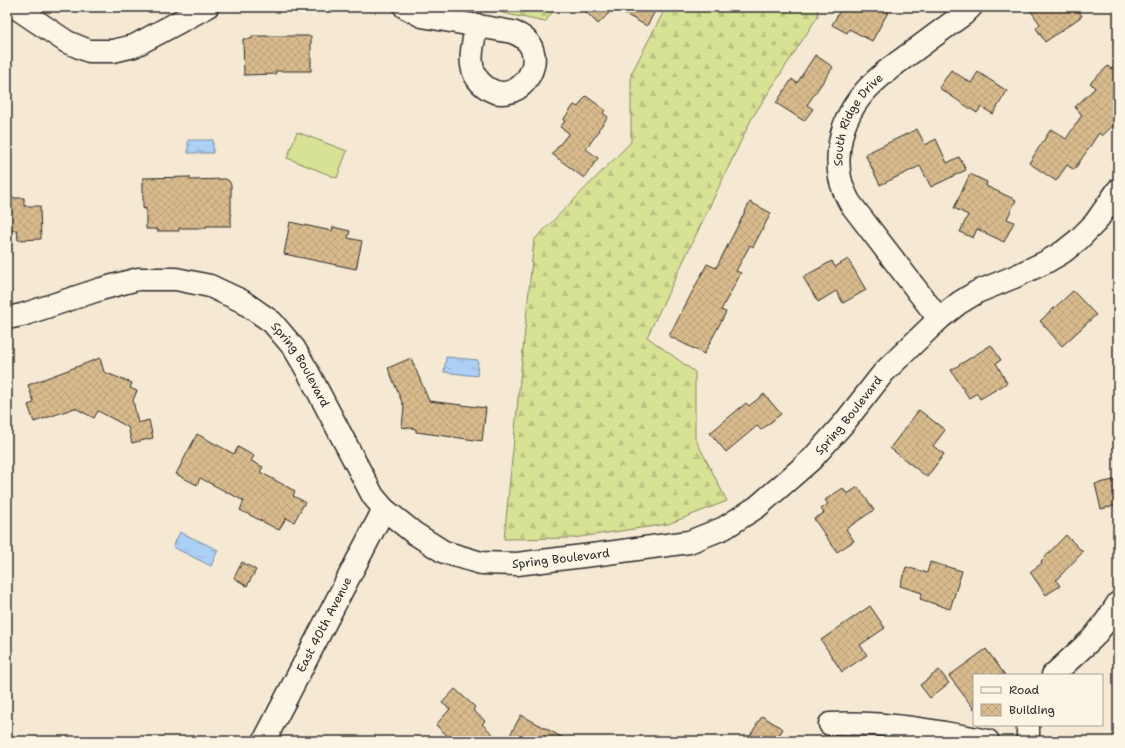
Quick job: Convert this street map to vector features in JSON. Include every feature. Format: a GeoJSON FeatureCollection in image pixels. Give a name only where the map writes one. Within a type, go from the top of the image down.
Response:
{"type":"FeatureCollection","features":[{"type":"Feature","properties":{"kind":"street"},"geometry":{"type":"LineString","coordinates":[[15,7],[67,42],[89,50],[113,51],[134,46],[207,7]]}},
{"type":"Feature","properties":{"kind":"street"},"geometry":{"type":"LineString","coordinates":[[405,7],[422,16],[476,25]]}},
{"type":"Feature","properties":{"kind":"street","name":"South Ridge Drive"},"geometry":{"type":"LineString","coordinates":[[939,319],[850,203],[845,194],[840,183],[838,171],[840,140],[845,122],[853,106],[863,92],[892,66],[972,7]]}},
{"type":"Feature","properties":{"kind":"street","name":"Spring Boulevard"},"geometry":{"type":"LineString","coordinates":[[7,318],[22,315],[101,288],[138,279],[176,279],[203,284],[242,301],[272,322],[294,348],[373,496],[384,509],[414,533],[444,552],[481,563],[517,564],[689,542],[724,528],[757,507],[812,460],[884,372],[939,319],[959,303],[977,292],[1014,277],[1063,252],[1095,223],[1118,190]]}},
{"type":"Feature","properties":{"kind":"street","name":"East 40th Avenue"},"geometry":{"type":"LineString","coordinates":[[264,741],[384,509]]}},
{"type":"Feature","properties":{"kind":"street"},"geometry":{"type":"LineString","coordinates":[[1054,674],[1093,638],[1118,603]]}},
{"type":"Feature","properties":{"kind":"street"},"geometry":{"type":"LineString","coordinates":[[830,724],[852,723],[918,728],[988,741]]}},
{"type":"Feature","properties":{"kind":"street"},"geometry":{"type":"LineString","coordinates":[[1028,726],[1028,741]]}},
{"type":"Feature","properties":{"kind":"green space"},"geometry":{"type":"Polygon","coordinates":[[[502,7],[556,7],[545,22],[502,13],[502,7]]]}},
{"type":"Feature","properties":{"kind":"green space"},"geometry":{"type":"Polygon","coordinates":[[[666,7],[817,7],[818,16],[752,118],[647,337],[695,372],[695,438],[727,501],[668,524],[573,538],[504,539],[534,240],[631,142],[631,74],[666,7]]]}},
{"type":"Feature","properties":{"kind":"green space"},"geometry":{"type":"Polygon","coordinates":[[[297,132],[347,151],[337,178],[287,158],[297,132]]]}},
{"type":"Feature","properties":{"kind":"water"},"geometry":{"type":"Polygon","coordinates":[[[188,140],[213,140],[213,153],[188,153],[188,140]]]}},
{"type":"Feature","properties":{"kind":"water"},"geometry":{"type":"Polygon","coordinates":[[[446,357],[478,360],[477,376],[444,372],[446,357]]]}},
{"type":"Feature","properties":{"kind":"water"},"geometry":{"type":"Polygon","coordinates":[[[180,532],[218,550],[211,566],[173,547],[180,532]]]}},
{"type":"Feature","properties":{"kind":"building"},"geometry":{"type":"Polygon","coordinates":[[[581,7],[643,7],[654,13],[647,26],[614,8],[598,24],[581,7]]]}},
{"type":"Feature","properties":{"kind":"building"},"geometry":{"type":"Polygon","coordinates":[[[842,7],[891,7],[872,41],[849,29],[847,33],[832,25],[842,7]]]}},
{"type":"Feature","properties":{"kind":"building"},"geometry":{"type":"Polygon","coordinates":[[[1028,7],[1076,7],[1082,16],[1045,42],[1036,28],[1040,24],[1028,7]]]}},
{"type":"Feature","properties":{"kind":"building"},"geometry":{"type":"Polygon","coordinates":[[[252,36],[311,36],[311,71],[275,71],[276,74],[244,75],[243,39],[252,39],[252,36]]]}},
{"type":"Feature","properties":{"kind":"building"},"geometry":{"type":"Polygon","coordinates":[[[815,55],[833,67],[807,105],[813,109],[804,121],[776,103],[792,79],[797,83],[815,55]]]}},
{"type":"Feature","properties":{"kind":"building"},"geometry":{"type":"Polygon","coordinates":[[[1118,63],[1118,121],[1102,136],[1099,133],[1074,170],[1067,165],[1056,181],[1029,163],[1051,129],[1066,139],[1082,115],[1075,107],[1095,88],[1090,83],[1108,66],[1111,69],[1118,63]]]}},
{"type":"Feature","properties":{"kind":"building"},"geometry":{"type":"Polygon","coordinates":[[[951,70],[971,83],[978,72],[1007,91],[993,114],[981,107],[977,113],[939,88],[951,70]]]}},
{"type":"Feature","properties":{"kind":"building"},"geometry":{"type":"Polygon","coordinates":[[[586,96],[605,110],[603,113],[608,117],[586,149],[598,158],[584,178],[552,154],[569,133],[560,127],[565,121],[563,120],[574,105],[578,107],[586,96]]]}},
{"type":"Feature","properties":{"kind":"building"},"geometry":{"type":"Polygon","coordinates":[[[917,129],[925,145],[936,139],[947,163],[959,157],[966,170],[931,187],[920,166],[880,185],[865,154],[917,129]]]}},
{"type":"Feature","properties":{"kind":"building"},"geometry":{"type":"Polygon","coordinates":[[[970,174],[987,182],[986,186],[1016,200],[1007,219],[1014,222],[1004,242],[977,229],[973,238],[960,232],[968,215],[954,208],[970,174]]]}},
{"type":"Feature","properties":{"kind":"building"},"geometry":{"type":"Polygon","coordinates":[[[190,177],[190,180],[226,179],[229,181],[231,185],[231,226],[179,228],[179,231],[157,231],[157,229],[146,229],[146,208],[143,209],[143,178],[190,177]]]}},
{"type":"Feature","properties":{"kind":"building"},"geometry":{"type":"Polygon","coordinates":[[[7,198],[24,198],[24,206],[40,206],[41,239],[18,240],[17,230],[7,231],[7,198]]]}},
{"type":"Feature","properties":{"kind":"building"},"geometry":{"type":"Polygon","coordinates":[[[750,202],[771,213],[753,247],[750,245],[736,271],[741,273],[721,310],[726,312],[704,354],[669,336],[707,264],[716,268],[750,202]]]}},
{"type":"Feature","properties":{"kind":"building"},"geometry":{"type":"Polygon","coordinates":[[[290,222],[332,231],[333,227],[350,231],[348,238],[362,241],[356,269],[284,254],[290,222]]]}},
{"type":"Feature","properties":{"kind":"building"},"geometry":{"type":"Polygon","coordinates":[[[848,259],[866,290],[843,303],[836,291],[818,302],[803,277],[832,261],[835,267],[848,259]]]}},
{"type":"Feature","properties":{"kind":"building"},"geometry":{"type":"Polygon","coordinates":[[[1073,291],[1096,315],[1062,346],[1040,321],[1073,291]]]}},
{"type":"Feature","properties":{"kind":"building"},"geometry":{"type":"Polygon","coordinates":[[[991,345],[1001,360],[996,363],[1007,383],[980,399],[977,393],[969,398],[951,370],[991,345]]]}},
{"type":"Feature","properties":{"kind":"building"},"geometry":{"type":"Polygon","coordinates":[[[100,358],[104,372],[132,383],[130,388],[137,391],[133,400],[138,423],[149,420],[153,438],[132,443],[128,427],[98,411],[94,418],[75,408],[34,422],[28,405],[34,403],[28,385],[100,358]]]}},
{"type":"Feature","properties":{"kind":"building"},"geometry":{"type":"Polygon","coordinates":[[[411,358],[429,401],[486,408],[482,441],[416,432],[416,429],[402,427],[404,407],[388,368],[411,358]]]}},
{"type":"Feature","properties":{"kind":"building"},"geometry":{"type":"Polygon","coordinates":[[[764,394],[781,414],[761,430],[757,426],[726,452],[710,433],[746,403],[749,406],[764,394]]]}},
{"type":"Feature","properties":{"kind":"building"},"geometry":{"type":"Polygon","coordinates":[[[919,410],[945,430],[933,446],[944,454],[927,477],[890,448],[919,410]]]}},
{"type":"Feature","properties":{"kind":"building"},"geometry":{"type":"Polygon","coordinates":[[[197,434],[234,454],[238,447],[254,456],[251,461],[263,467],[260,472],[295,491],[293,496],[305,502],[294,522],[286,518],[279,530],[240,510],[244,501],[200,478],[197,485],[176,474],[197,434]]]}},
{"type":"Feature","properties":{"kind":"building"},"geometry":{"type":"Polygon","coordinates":[[[1118,479],[1118,505],[1101,509],[1095,484],[1118,479]]]}},
{"type":"Feature","properties":{"kind":"building"},"geometry":{"type":"Polygon","coordinates":[[[858,487],[874,510],[846,529],[854,541],[837,552],[814,519],[824,513],[821,509],[828,504],[825,500],[843,488],[847,494],[858,487]]]}},
{"type":"Feature","properties":{"kind":"building"},"geometry":{"type":"Polygon","coordinates":[[[1066,535],[1083,552],[1056,580],[1060,586],[1046,595],[1030,572],[1042,563],[1041,561],[1066,535]]]}},
{"type":"Feature","properties":{"kind":"building"},"geometry":{"type":"Polygon","coordinates":[[[242,562],[256,570],[247,586],[234,578],[242,562]]]}},
{"type":"Feature","properties":{"kind":"building"},"geometry":{"type":"Polygon","coordinates":[[[930,562],[962,571],[950,609],[920,599],[922,593],[900,586],[906,567],[927,573],[930,562]]]}},
{"type":"Feature","properties":{"kind":"building"},"geometry":{"type":"Polygon","coordinates":[[[870,606],[885,628],[860,645],[867,655],[842,672],[821,640],[870,606]]]}},
{"type":"Feature","properties":{"kind":"building"},"geometry":{"type":"Polygon","coordinates":[[[986,649],[1004,674],[973,674],[973,708],[949,676],[986,649]]]}},
{"type":"Feature","properties":{"kind":"building"},"geometry":{"type":"Polygon","coordinates":[[[939,670],[949,683],[930,698],[920,685],[939,670]]]}},
{"type":"Feature","properties":{"kind":"building"},"geometry":{"type":"Polygon","coordinates":[[[455,689],[475,707],[473,710],[485,721],[482,724],[500,741],[453,741],[436,725],[450,709],[442,703],[455,689]]]}},
{"type":"Feature","properties":{"kind":"building"},"geometry":{"type":"Polygon","coordinates":[[[521,715],[569,741],[507,741],[521,715]]]}},
{"type":"Feature","properties":{"kind":"building"},"geometry":{"type":"Polygon","coordinates":[[[762,716],[783,729],[775,741],[747,741],[762,716]]]}}]}
